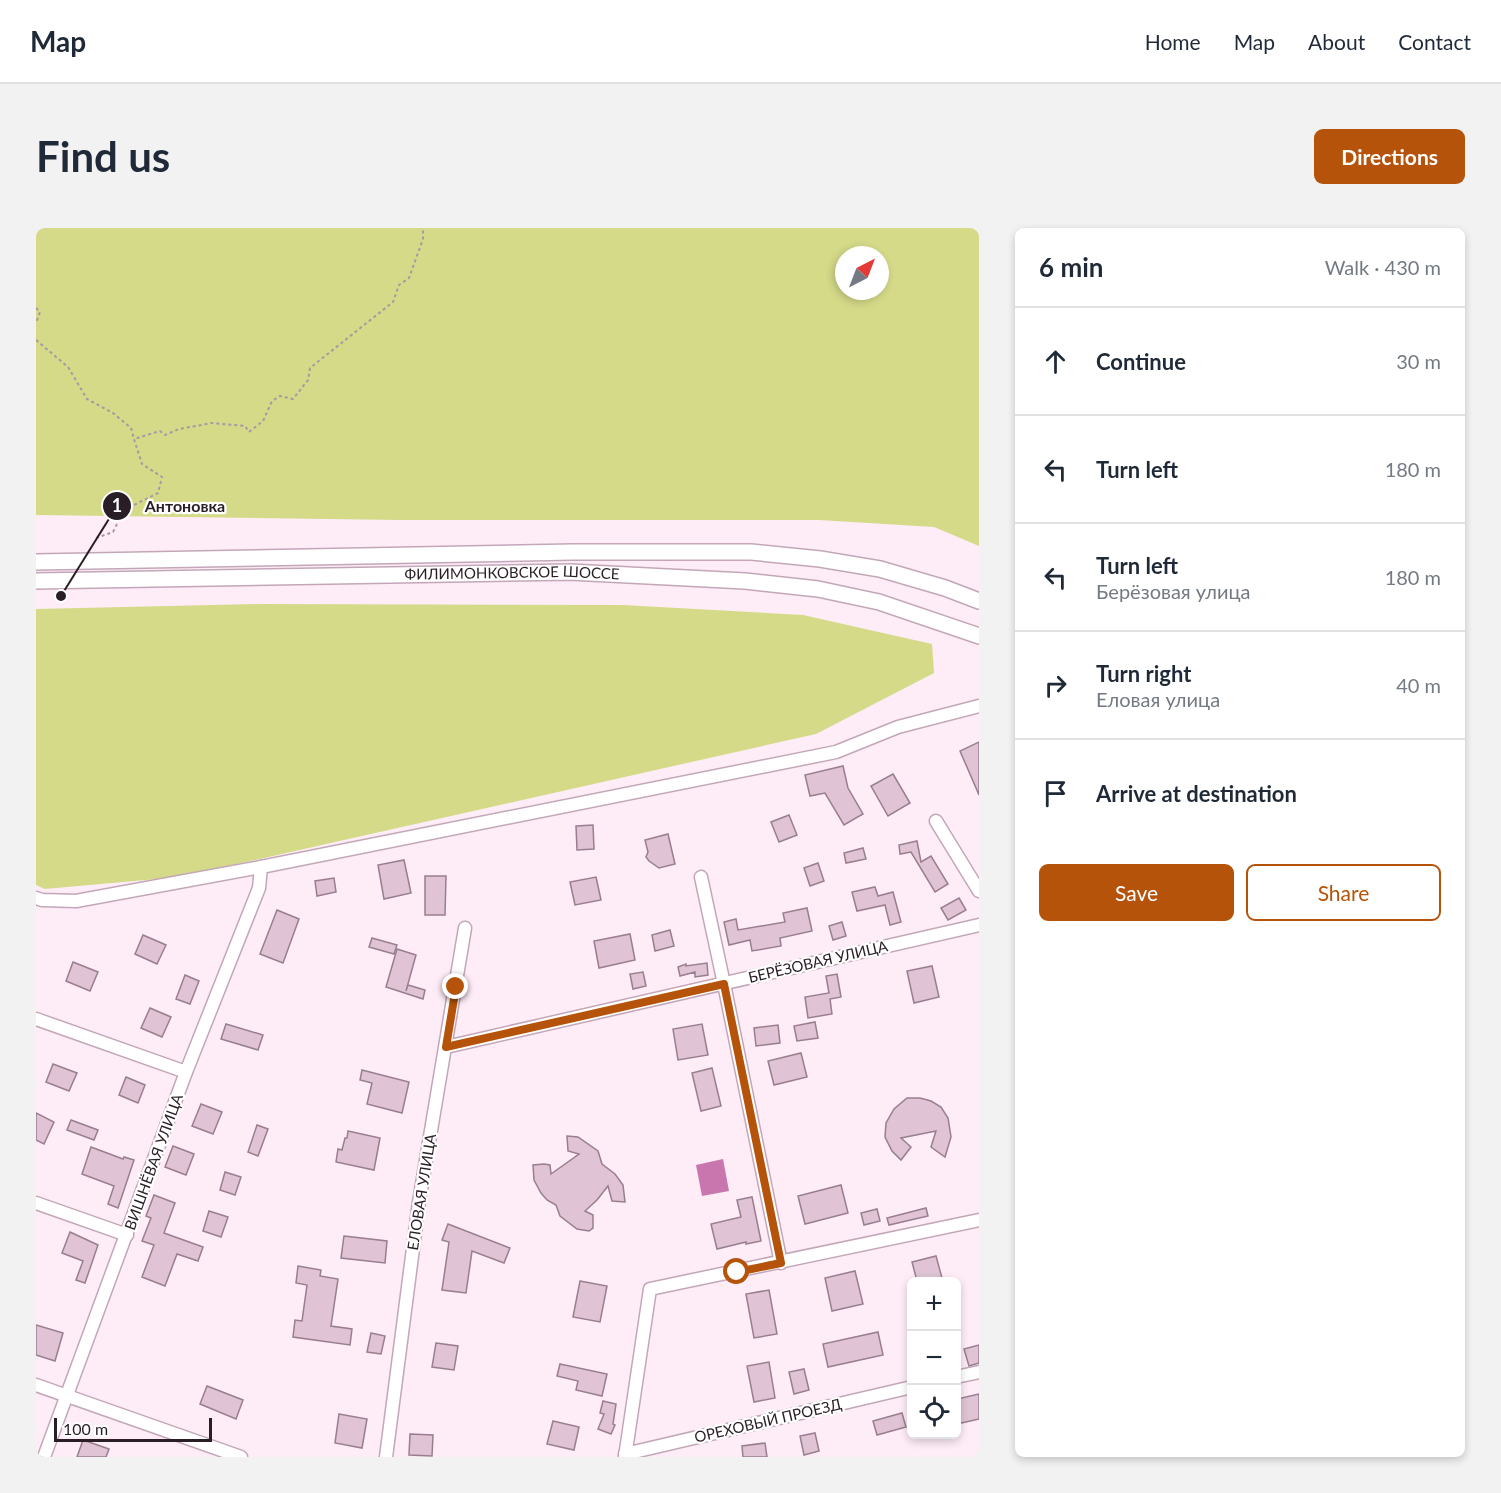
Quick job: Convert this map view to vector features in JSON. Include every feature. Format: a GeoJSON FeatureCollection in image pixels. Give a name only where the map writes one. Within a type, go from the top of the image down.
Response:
{"type":"FeatureCollection","features":[{"type":"Feature","properties":{"kind":"main road","name":"ФИЛИМОНКОВСКОЕ ШОССЕ"},"geometry":{"type":"LineString","coordinates":[[36,562],[561,552],[751,552],[820,559],[880,569],[979,600]]}},
{"type":"Feature","properties":{"kind":"main road","name":"ФИЛИМОНКОВСКОЕ ШОССЕ"},"geometry":{"type":"LineString","coordinates":[[36,581],[570,573],[745,581],[818,588],[869,600],[979,636]]}},
{"type":"Feature","properties":{"kind":"street"},"geometry":{"type":"LineString","coordinates":[[36,898],[76,900],[261,867],[836,752],[898,727],[979,706]]}},
{"type":"Feature","properties":{"kind":"street"},"geometry":{"type":"LineString","coordinates":[[936,820],[979,891]]}},
{"type":"Feature","properties":{"kind":"street","name":"ВИШНЁВАЯ УЛИЦА"},"geometry":{"type":"LineString","coordinates":[[44,1457],[186,1072],[259,888],[261,867]]}},
{"type":"Feature","properties":{"kind":"street"},"geometry":{"type":"LineString","coordinates":[[700,877],[781,1263]]}},
{"type":"Feature","properties":{"kind":"street","name":"БЕРЁЗОВАЯ УЛИЦА"},"geometry":{"type":"LineString","coordinates":[[446,1047],[979,925]]}},
{"type":"Feature","properties":{"kind":"street","name":"ЕЛОВАЯ УЛИЦА"},"geometry":{"type":"LineString","coordinates":[[386,1457],[420,1202],[465,928]]}},
{"type":"Feature","properties":{"kind":"street"},"geometry":{"type":"LineString","coordinates":[[36,1018],[186,1072]]}},
{"type":"Feature","properties":{"kind":"street"},"geometry":{"type":"LineString","coordinates":[[36,1203],[127,1236]]}},
{"type":"Feature","properties":{"kind":"street"},"geometry":{"type":"LineString","coordinates":[[625,1456],[650,1289],[979,1220]]}},
{"type":"Feature","properties":{"kind":"street"},"geometry":{"type":"LineString","coordinates":[[961,1376],[979,1372]]}},
{"type":"Feature","properties":{"kind":"street"},"geometry":{"type":"LineString","coordinates":[[36,1385],[241,1457]]}},
{"type":"Feature","properties":{"kind":"street","name":"ОРЕХОВЫЙ ПРОЕЗД"},"geometry":{"type":"LineString","coordinates":[[625,1456],[907,1388]]}},
{"type":"Feature","properties":{"kind":"path"},"geometry":{"type":"LineString","coordinates":[[134,439],[160,431],[165,435],[178,429],[212,423],[245,426],[249,432],[263,421],[272,401],[280,396],[293,399],[308,380],[310,368],[393,302],[399,285],[410,278],[423,239],[423,228]]}},
{"type":"Feature","properties":{"kind":"path"},"geometry":{"type":"LineString","coordinates":[[36,308],[40,312],[36,323]]}},
{"type":"Feature","properties":{"kind":"path"},"geometry":{"type":"LineString","coordinates":[[36,340],[68,367],[87,399],[113,413],[131,428],[142,464],[162,477],[158,493],[124,510],[113,532],[96,538]]}},
{"type":"Feature","properties":{"kind":"green space"},"geometry":{"type":"Polygon","coordinates":[[[36,228],[979,228],[979,546],[934,527],[819,520],[400,520],[36,515],[36,228]]]}},
{"type":"Feature","properties":{"kind":"green space"},"geometry":{"type":"Polygon","coordinates":[[[260,604],[623,605],[803,615],[932,644],[934,673],[816,734],[179,877],[45,889],[36,885],[36,609],[260,604]]]}},
{"type":"Feature","properties":{"kind":"shaded area"},"geometry":{"type":"Polygon","coordinates":[[[723,1159],[729,1191],[702,1196],[696,1165],[723,1159]]]}},
{"type":"Feature","properties":{"kind":"building"},"geometry":{"type":"Polygon","coordinates":[[[979,742],[979,795],[960,751],[979,742]]]}},
{"type":"Feature","properties":{"kind":"building"},"geometry":{"type":"Polygon","coordinates":[[[843,766],[848,788],[863,814],[844,825],[825,793],[810,796],[805,775],[843,766]]]}},
{"type":"Feature","properties":{"kind":"building"},"geometry":{"type":"Polygon","coordinates":[[[893,774],[910,803],[888,816],[871,786],[893,774]]]}},
{"type":"Feature","properties":{"kind":"building"},"geometry":{"type":"Polygon","coordinates":[[[789,815],[797,835],[779,842],[771,822],[789,815]]]}},
{"type":"Feature","properties":{"kind":"building"},"geometry":{"type":"Polygon","coordinates":[[[593,825],[594,849],[577,850],[576,826],[593,825]]]}},
{"type":"Feature","properties":{"kind":"building"},"geometry":{"type":"Polygon","coordinates":[[[668,834],[675,864],[659,868],[646,857],[648,852],[645,840],[668,834]]]}},
{"type":"Feature","properties":{"kind":"building"},"geometry":{"type":"Polygon","coordinates":[[[917,841],[921,862],[931,856],[948,884],[935,892],[911,852],[900,854],[899,845],[917,841]]]}},
{"type":"Feature","properties":{"kind":"building"},"geometry":{"type":"Polygon","coordinates":[[[863,848],[866,859],[846,863],[844,853],[863,848]]]}},
{"type":"Feature","properties":{"kind":"building"},"geometry":{"type":"Polygon","coordinates":[[[404,860],[411,893],[384,899],[378,865],[404,860]]]}},
{"type":"Feature","properties":{"kind":"building"},"geometry":{"type":"Polygon","coordinates":[[[818,863],[824,881],[810,886],[804,868],[818,863]]]}},
{"type":"Feature","properties":{"kind":"building"},"geometry":{"type":"Polygon","coordinates":[[[425,876],[446,876],[445,915],[425,915],[425,876]]]}},
{"type":"Feature","properties":{"kind":"building"},"geometry":{"type":"Polygon","coordinates":[[[596,877],[601,900],[575,905],[570,882],[596,877]]]}},
{"type":"Feature","properties":{"kind":"building"},"geometry":{"type":"Polygon","coordinates":[[[334,878],[336,892],[317,896],[315,881],[334,878]]]}},
{"type":"Feature","properties":{"kind":"building"},"geometry":{"type":"Polygon","coordinates":[[[875,887],[878,896],[893,892],[901,922],[890,925],[885,905],[857,911],[852,892],[875,887]]]}},
{"type":"Feature","properties":{"kind":"building"},"geometry":{"type":"Polygon","coordinates":[[[959,898],[966,910],[948,920],[941,908],[959,898]]]}},
{"type":"Feature","properties":{"kind":"building"},"geometry":{"type":"Polygon","coordinates":[[[807,908],[812,931],[780,938],[781,946],[752,951],[750,940],[729,945],[724,922],[736,919],[738,930],[785,922],[783,913],[807,908]]]}},
{"type":"Feature","properties":{"kind":"building"},"geometry":{"type":"Polygon","coordinates":[[[277,910],[299,919],[283,963],[260,954],[277,910]]]}},
{"type":"Feature","properties":{"kind":"building"},"geometry":{"type":"Polygon","coordinates":[[[842,922],[846,936],[833,940],[829,926],[842,922]]]}},
{"type":"Feature","properties":{"kind":"building"},"geometry":{"type":"Polygon","coordinates":[[[670,930],[674,946],[655,951],[652,935],[670,930]]]}},
{"type":"Feature","properties":{"kind":"building"},"geometry":{"type":"Polygon","coordinates":[[[630,934],[635,960],[599,968],[594,941],[630,934]]]}},
{"type":"Feature","properties":{"kind":"building"},"geometry":{"type":"Polygon","coordinates":[[[143,935],[166,945],[157,964],[135,954],[143,935]]]}},
{"type":"Feature","properties":{"kind":"building"},"geometry":{"type":"Polygon","coordinates":[[[372,938],[397,945],[394,954],[369,947],[372,938]]]}},
{"type":"Feature","properties":{"kind":"building"},"geometry":{"type":"Polygon","coordinates":[[[397,949],[416,955],[406,991],[408,985],[425,990],[423,999],[386,987],[397,949]]]}},
{"type":"Feature","properties":{"kind":"building"},"geometry":{"type":"Polygon","coordinates":[[[73,962],[98,972],[90,991],[66,981],[73,962]]]}},
{"type":"Feature","properties":{"kind":"building"},"geometry":{"type":"Polygon","coordinates":[[[707,963],[708,975],[695,977],[695,972],[680,976],[678,967],[686,964],[686,966],[707,963]]]}},
{"type":"Feature","properties":{"kind":"building"},"geometry":{"type":"Polygon","coordinates":[[[932,966],[939,997],[914,1003],[907,971],[932,966]]]}},
{"type":"Feature","properties":{"kind":"building"},"geometry":{"type":"Polygon","coordinates":[[[643,972],[646,986],[633,989],[630,974],[643,972]]]}},
{"type":"Feature","properties":{"kind":"building"},"geometry":{"type":"Polygon","coordinates":[[[837,974],[841,997],[830,999],[832,1014],[808,1018],[805,997],[829,993],[826,976],[837,974]]]}},
{"type":"Feature","properties":{"kind":"building"},"geometry":{"type":"Polygon","coordinates":[[[185,975],[199,981],[190,1004],[176,999],[185,975]]]}},
{"type":"Feature","properties":{"kind":"building"},"geometry":{"type":"Polygon","coordinates":[[[150,1008],[171,1017],[162,1037],[141,1028],[150,1008]]]}},
{"type":"Feature","properties":{"kind":"building"},"geometry":{"type":"Polygon","coordinates":[[[815,1022],[818,1038],[797,1041],[794,1026],[815,1022]]]}},
{"type":"Feature","properties":{"kind":"building"},"geometry":{"type":"Polygon","coordinates":[[[226,1024],[263,1035],[258,1050],[221,1039],[226,1024]]]}},
{"type":"Feature","properties":{"kind":"building"},"geometry":{"type":"Polygon","coordinates":[[[702,1024],[708,1055],[678,1060],[673,1029],[702,1024]]]}},
{"type":"Feature","properties":{"kind":"building"},"geometry":{"type":"Polygon","coordinates":[[[778,1025],[780,1043],[756,1046],[754,1028],[778,1025]]]}},
{"type":"Feature","properties":{"kind":"building"},"geometry":{"type":"Polygon","coordinates":[[[801,1053],[807,1077],[774,1085],[768,1061],[801,1053]]]}},
{"type":"Feature","properties":{"kind":"building"},"geometry":{"type":"Polygon","coordinates":[[[53,1064],[77,1073],[69,1091],[46,1082],[53,1064]]]}},
{"type":"Feature","properties":{"kind":"building"},"geometry":{"type":"Polygon","coordinates":[[[712,1068],[721,1106],[701,1111],[692,1073],[712,1068]]]}},
{"type":"Feature","properties":{"kind":"building"},"geometry":{"type":"Polygon","coordinates":[[[362,1070],[409,1082],[402,1113],[367,1104],[372,1083],[360,1080],[362,1070]]]}},
{"type":"Feature","properties":{"kind":"building"},"geometry":{"type":"Polygon","coordinates":[[[126,1077],[145,1085],[138,1103],[119,1095],[126,1077]]]}},
{"type":"Feature","properties":{"kind":"building"},"geometry":{"type":"Polygon","coordinates":[[[907,1098],[920,1098],[941,1107],[948,1118],[951,1137],[945,1157],[931,1147],[936,1131],[901,1138],[911,1147],[901,1160],[892,1151],[885,1137],[886,1123],[894,1109],[907,1098]]]}},
{"type":"Feature","properties":{"kind":"building"},"geometry":{"type":"Polygon","coordinates":[[[201,1104],[222,1112],[213,1134],[192,1126],[201,1104]]]}},
{"type":"Feature","properties":{"kind":"building"},"geometry":{"type":"Polygon","coordinates":[[[36,1113],[54,1122],[44,1144],[36,1140],[36,1113]]]}},
{"type":"Feature","properties":{"kind":"building"},"geometry":{"type":"Polygon","coordinates":[[[71,1120],[98,1130],[94,1140],[67,1130],[71,1120]]]}},
{"type":"Feature","properties":{"kind":"building"},"geometry":{"type":"Polygon","coordinates":[[[257,1125],[268,1129],[258,1156],[248,1152],[257,1125]]]}},
{"type":"Feature","properties":{"kind":"building"},"geometry":{"type":"Polygon","coordinates":[[[348,1131],[380,1138],[374,1170],[336,1162],[338,1149],[342,1150],[348,1131]]]}},
{"type":"Feature","properties":{"kind":"building"},"geometry":{"type":"Polygon","coordinates":[[[567,1136],[578,1137],[598,1151],[602,1164],[615,1174],[623,1185],[625,1202],[612,1201],[608,1186],[585,1211],[593,1215],[593,1228],[589,1231],[577,1229],[560,1216],[556,1205],[547,1200],[534,1180],[533,1165],[550,1165],[551,1174],[579,1154],[568,1151],[567,1136]]]}},
{"type":"Feature","properties":{"kind":"building"},"geometry":{"type":"Polygon","coordinates":[[[173,1146],[194,1154],[186,1175],[165,1167],[173,1146]]]}},
{"type":"Feature","properties":{"kind":"building"},"geometry":{"type":"Polygon","coordinates":[[[91,1147],[123,1159],[124,1157],[134,1160],[118,1208],[108,1204],[114,1186],[82,1174],[91,1147]]]}},
{"type":"Feature","properties":{"kind":"building"},"geometry":{"type":"Polygon","coordinates":[[[225,1172],[241,1177],[235,1195],[220,1190],[225,1172]]]}},
{"type":"Feature","properties":{"kind":"building"},"geometry":{"type":"Polygon","coordinates":[[[841,1185],[848,1213],[805,1224],[798,1196],[841,1185]]]}},
{"type":"Feature","properties":{"kind":"building"},"geometry":{"type":"Polygon","coordinates":[[[154,1195],[175,1203],[164,1233],[203,1247],[198,1261],[177,1254],[165,1286],[142,1277],[154,1245],[142,1241],[151,1218],[146,1216],[154,1195]]]}},
{"type":"Feature","properties":{"kind":"building"},"geometry":{"type":"Polygon","coordinates":[[[752,1197],[761,1241],[717,1249],[711,1224],[741,1217],[737,1200],[752,1197]]]}},
{"type":"Feature","properties":{"kind":"building"},"geometry":{"type":"Polygon","coordinates":[[[926,1208],[928,1216],[889,1225],[887,1218],[926,1208]]]}},
{"type":"Feature","properties":{"kind":"building"},"geometry":{"type":"Polygon","coordinates":[[[877,1209],[880,1221],[864,1225],[861,1213],[877,1209]]]}},
{"type":"Feature","properties":{"kind":"building"},"geometry":{"type":"Polygon","coordinates":[[[209,1211],[228,1217],[221,1237],[203,1231],[209,1211]]]}},
{"type":"Feature","properties":{"kind":"building"},"geometry":{"type":"Polygon","coordinates":[[[448,1224],[510,1248],[504,1263],[472,1251],[466,1293],[442,1290],[449,1242],[442,1240],[448,1224]]]}},
{"type":"Feature","properties":{"kind":"building"},"geometry":{"type":"Polygon","coordinates":[[[70,1232],[98,1245],[85,1283],[76,1280],[83,1261],[62,1253],[70,1232]]]}},
{"type":"Feature","properties":{"kind":"building"},"geometry":{"type":"Polygon","coordinates":[[[344,1236],[387,1241],[385,1263],[341,1258],[344,1236]]]}},
{"type":"Feature","properties":{"kind":"building"},"geometry":{"type":"Polygon","coordinates":[[[936,1256],[942,1277],[916,1277],[912,1262],[936,1256]]]}},
{"type":"Feature","properties":{"kind":"building"},"geometry":{"type":"Polygon","coordinates":[[[298,1266],[321,1270],[320,1276],[338,1279],[331,1326],[352,1329],[350,1345],[293,1337],[295,1320],[302,1321],[307,1285],[296,1283],[298,1266]]]}},
{"type":"Feature","properties":{"kind":"building"},"geometry":{"type":"Polygon","coordinates":[[[855,1271],[863,1304],[832,1311],[825,1278],[855,1271]]]}},
{"type":"Feature","properties":{"kind":"building"},"geometry":{"type":"Polygon","coordinates":[[[580,1281],[607,1286],[600,1322],[573,1317],[580,1281]]]}},
{"type":"Feature","properties":{"kind":"building"},"geometry":{"type":"Polygon","coordinates":[[[769,1290],[777,1334],[754,1338],[746,1294],[769,1290]]]}},
{"type":"Feature","properties":{"kind":"building"},"geometry":{"type":"Polygon","coordinates":[[[36,1325],[63,1333],[55,1361],[36,1355],[36,1325]]]}},
{"type":"Feature","properties":{"kind":"building"},"geometry":{"type":"Polygon","coordinates":[[[878,1332],[883,1355],[828,1367],[823,1344],[878,1332]]]}},
{"type":"Feature","properties":{"kind":"building"},"geometry":{"type":"Polygon","coordinates":[[[371,1333],[385,1336],[381,1354],[367,1352],[371,1333]]]}},
{"type":"Feature","properties":{"kind":"building"},"geometry":{"type":"Polygon","coordinates":[[[436,1343],[458,1346],[454,1370],[432,1367],[436,1343]]]}},
{"type":"Feature","properties":{"kind":"building"},"geometry":{"type":"Polygon","coordinates":[[[979,1345],[979,1363],[969,1366],[964,1349],[979,1345]]]}},
{"type":"Feature","properties":{"kind":"building"},"geometry":{"type":"Polygon","coordinates":[[[769,1362],[775,1398],[754,1402],[747,1366],[769,1362]]]}},
{"type":"Feature","properties":{"kind":"building"},"geometry":{"type":"Polygon","coordinates":[[[560,1364],[607,1374],[602,1396],[576,1390],[578,1381],[557,1376],[560,1364]]]}},
{"type":"Feature","properties":{"kind":"building"},"geometry":{"type":"Polygon","coordinates":[[[804,1369],[809,1390],[794,1394],[789,1372],[804,1369]]]}},
{"type":"Feature","properties":{"kind":"building"},"geometry":{"type":"Polygon","coordinates":[[[207,1386],[243,1400],[236,1419],[200,1404],[207,1386]]]}},
{"type":"Feature","properties":{"kind":"building"},"geometry":{"type":"Polygon","coordinates":[[[979,1394],[979,1419],[961,1423],[961,1398],[979,1394]]]}},
{"type":"Feature","properties":{"kind":"building"},"geometry":{"type":"Polygon","coordinates":[[[603,1401],[616,1404],[613,1424],[615,1425],[611,1434],[598,1429],[604,1414],[600,1413],[603,1401]]]}},
{"type":"Feature","properties":{"kind":"building"},"geometry":{"type":"Polygon","coordinates":[[[902,1413],[906,1427],[877,1435],[873,1421],[902,1413]]]}},
{"type":"Feature","properties":{"kind":"building"},"geometry":{"type":"Polygon","coordinates":[[[339,1414],[367,1419],[362,1448],[335,1443],[339,1414]]]}},
{"type":"Feature","properties":{"kind":"building"},"geometry":{"type":"Polygon","coordinates":[[[553,1421],[579,1427],[574,1450],[547,1444],[553,1421]]]}},
{"type":"Feature","properties":{"kind":"building"},"geometry":{"type":"Polygon","coordinates":[[[815,1433],[819,1451],[804,1455],[800,1436],[815,1433]]]}},
{"type":"Feature","properties":{"kind":"building"},"geometry":{"type":"Polygon","coordinates":[[[410,1434],[433,1435],[432,1456],[409,1455],[410,1434]]]}},
{"type":"Feature","properties":{"kind":"building"},"geometry":{"type":"Polygon","coordinates":[[[83,1440],[109,1449],[106,1457],[77,1457],[83,1440]]]}},
{"type":"Feature","properties":{"kind":"building"},"geometry":{"type":"Polygon","coordinates":[[[765,1443],[767,1457],[743,1457],[742,1446],[765,1443]]]}},
{"type":"Feature","properties":{"kind":"place","name":"Антоновка"},"geometry":{"type":"Point","coordinates":[61,596]}},
{"type":"Feature","properties":{"kind":"route"},"geometry":{"type":"LineString","coordinates":[[456,987],[446,1047],[724,984],[781,1263],[737,1272]]}}]}
